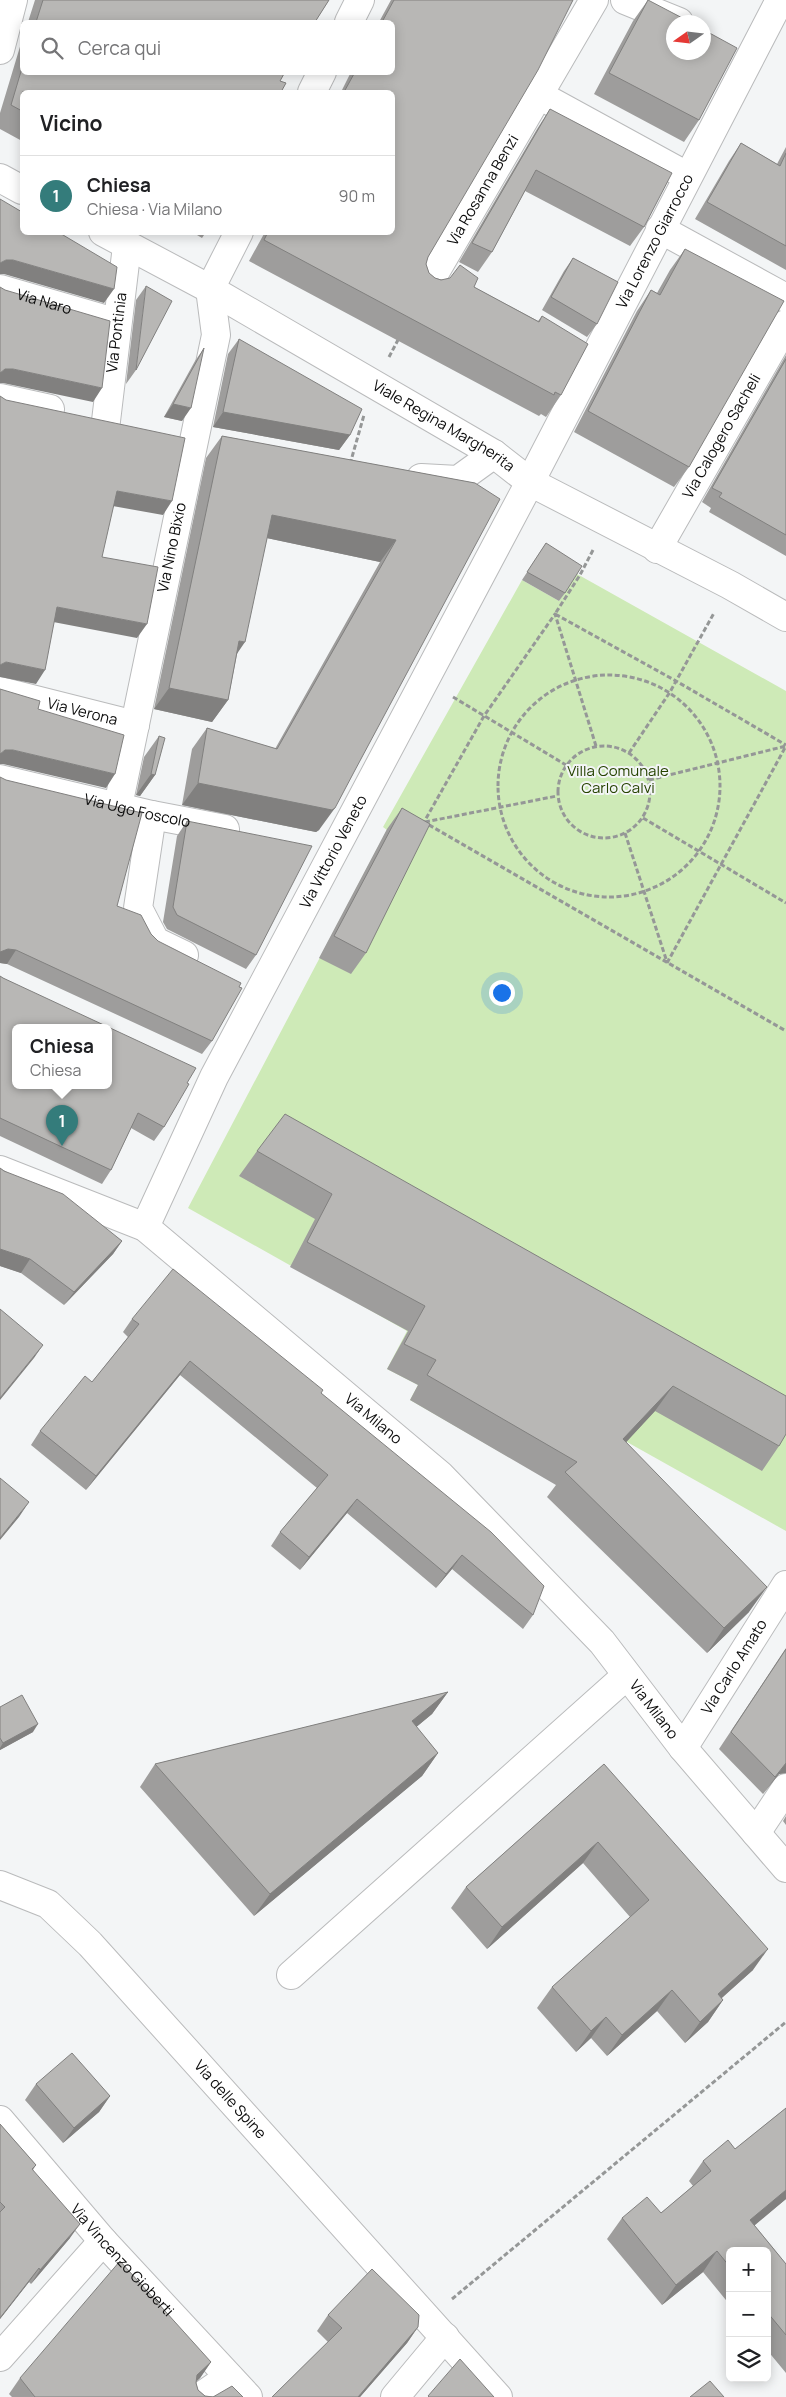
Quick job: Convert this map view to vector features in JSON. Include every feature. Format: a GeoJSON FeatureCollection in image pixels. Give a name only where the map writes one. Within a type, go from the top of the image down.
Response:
{"type":"FeatureCollection","features":[{"type":"Feature","properties":{"kind":"street"},"geometry":{"type":"LineString","coordinates":[[0,50],[13,0]]}},
{"type":"Feature","properties":{"kind":"street"},"geometry":{"type":"LineString","coordinates":[[350,20],[360,0]]}},
{"type":"Feature","properties":{"kind":"street","name":"Via Rosanna Benzi"},"geometry":{"type":"LineString","coordinates":[[427,286],[594,0]]}},
{"type":"Feature","properties":{"kind":"street"},"geometry":{"type":"LineString","coordinates":[[625,0],[666,17]]}},
{"type":"Feature","properties":{"kind":"street","name":"Via Lorenzo Giarrocco"},"geometry":{"type":"LineString","coordinates":[[530,482],[582,353],[660,228],[687,176],[740,49],[780,0]]}},
{"type":"Feature","properties":{"kind":"street"},"geometry":{"type":"LineString","coordinates":[[313,90],[320,75]]}},
{"type":"Feature","properties":{"kind":"street"},"geometry":{"type":"LineString","coordinates":[[539,95],[687,176]]}},
{"type":"Feature","properties":{"kind":"street"},"geometry":{"type":"LineString","coordinates":[[0,178],[20,189]]}},
{"type":"Feature","properties":{"kind":"street"},"geometry":{"type":"LineString","coordinates":[[660,228],[786,298]]}},
{"type":"Feature","properties":{"kind":"street","name":"Viale Regina Margherita"},"geometry":{"type":"LineString","coordinates":[[108,235],[210,289],[494,454],[530,482],[730,585],[786,617]]}},
{"type":"Feature","properties":{"kind":"street"},"geometry":{"type":"LineString","coordinates":[[210,289],[237,235]]}},
{"type":"Feature","properties":{"kind":"street","name":"Via Pontinia"},"geometry":{"type":"LineString","coordinates":[[106,421],[127,246]]}},
{"type":"Feature","properties":{"kind":"street","name":"Via Naro"},"geometry":{"type":"LineString","coordinates":[[0,288],[118,323]]}},
{"type":"Feature","properties":{"kind":"street","name":"Via Nino Bixio"},"geometry":{"type":"LineString","coordinates":[[118,806],[135,725],[184,438],[216,335],[210,289]]}},
{"type":"Feature","properties":{"kind":"street","name":"Via Calogero Sacheli"},"geometry":{"type":"LineString","coordinates":[[657,549],[786,324]]}},
{"type":"Feature","properties":{"kind":"street"},"geometry":{"type":"LineString","coordinates":[[0,398],[135,428]]}},
{"type":"Feature","properties":{"kind":"street"},"geometry":{"type":"LineString","coordinates":[[184,438],[223,445]]}},
{"type":"Feature","properties":{"kind":"street"},"geometry":{"type":"LineString","coordinates":[[399,476],[458,480],[494,454]]}},
{"type":"Feature","properties":{"kind":"street","name":"Via Vittorio Veneto"},"geometry":{"type":"LineString","coordinates":[[145,1226],[214,1077],[530,482]]}},
{"type":"Feature","properties":{"kind":"street","name":"Via Verona"},"geometry":{"type":"LineString","coordinates":[[0,691],[135,725]]}},
{"type":"Feature","properties":{"kind":"street","name":"Via Ugo Foscolo"},"geometry":{"type":"LineString","coordinates":[[0,779],[152,815],[248,834]]}},
{"type":"Feature","properties":{"kind":"street"},"geometry":{"type":"LineString","coordinates":[[152,815],[138,908],[155,941],[207,967]]}},
{"type":"Feature","properties":{"kind":"street"},"geometry":{"type":"LineString","coordinates":[[305,845],[334,851]]}},
{"type":"Feature","properties":{"kind":"street"},"geometry":{"type":"LineString","coordinates":[[232,980],[258,993]]}},
{"type":"Feature","properties":{"kind":"street"},"geometry":{"type":"LineString","coordinates":[[187,1065],[214,1077]]}},
{"type":"Feature","properties":{"kind":"street","name":"Via Milano"},"geometry":{"type":"LineString","coordinates":[[0,1170],[145,1226],[440,1475],[602,1642],[626,1676],[683,1748],[786,1868]]}},
{"type":"Feature","properties":{"kind":"street","name":"Via Carlo Amato"},"geometry":{"type":"LineString","coordinates":[[683,1748],[786,1584]]}},
{"type":"Feature","properties":{"kind":"street"},"geometry":{"type":"LineString","coordinates":[[291,1975],[626,1676]]}},
{"type":"Feature","properties":{"kind":"street"},"geometry":{"type":"LineString","coordinates":[[756,1833],[786,1788]]}},
{"type":"Feature","properties":{"kind":"street","name":"Via delle Spine"},"geometry":{"type":"LineString","coordinates":[[0,1885],[48,1904],[90,1944],[498,2397]]}},
{"type":"Feature","properties":{"kind":"street","name":"Via Vincenzo Gioberti"},"geometry":{"type":"LineString","coordinates":[[0,2120],[103,2241],[248,2397]]}},
{"type":"Feature","properties":{"kind":"street"},"geometry":{"type":"LineString","coordinates":[[0,2357],[103,2241]]}},
{"type":"Feature","properties":{"kind":"street"},"geometry":{"type":"LineString","coordinates":[[395,2397],[437,2328]]}},
{"type":"Feature","properties":{"kind":"street"},"geometry":{"type":"LineString","coordinates":[[200,2397],[229,2377]]}},
{"type":"Feature","properties":{"kind":"path"},"geometry":{"type":"LineString","coordinates":[[424,822],[484,716],[580,575],[607,523]]}},
{"type":"Feature","properties":{"kind":"path"},"geometry":{"type":"LineString","coordinates":[[629,753],[670,692],[730,585]]}},
{"type":"Feature","properties":{"kind":"path"},"geometry":{"type":"LineString","coordinates":[[555,614],[596,746]]}},
{"type":"Feature","properties":{"kind":"path"},"geometry":{"type":"LineString","coordinates":[[555,614],[676,681],[786,746]]}},
{"type":"Feature","properties":{"kind":"path"},"geometry":{"type":"LineString","coordinates":[[600,674],[624,675],[648,681],[670,692],[690,708],[705,728],[716,751],[720,776],[720,801],[714,825],[698,852],[686,867],[667,882],[644,892],[619,897],[595,896],[570,890],[548,879],[529,863],[514,843],[500,806],[499,770],[505,746],[512,732],[532,705],[553,690],[575,679],[600,674]]}},
{"type":"Feature","properties":{"kind":"path"},"geometry":{"type":"LineString","coordinates":[[424,681],[566,765]]}},
{"type":"Feature","properties":{"kind":"path"},"geometry":{"type":"LineString","coordinates":[[608,745],[629,753],[637,758],[649,780],[649,804],[643,818],[625,834],[600,839],[584,834],[571,825],[562,812],[557,796],[559,780],[566,765],[577,754],[596,746],[608,745]]}},
{"type":"Feature","properties":{"kind":"path"},"geometry":{"type":"LineString","coordinates":[[649,780],[786,746]]}},
{"type":"Feature","properties":{"kind":"path"},"geometry":{"type":"LineString","coordinates":[[667,963],[786,746]]}},
{"type":"Feature","properties":{"kind":"path"},"geometry":{"type":"LineString","coordinates":[[424,822],[557,796]]}},
{"type":"Feature","properties":{"kind":"path"},"geometry":{"type":"LineString","coordinates":[[643,818],[786,903]]}},
{"type":"Feature","properties":{"kind":"path"},"geometry":{"type":"LineString","coordinates":[[424,822],[786,1031]]}},
{"type":"Feature","properties":{"kind":"path"},"geometry":{"type":"LineString","coordinates":[[625,834],[667,963]]}},
{"type":"Feature","properties":{"kind":"path"},"geometry":{"type":"LineString","coordinates":[[437,2328],[786,2022]]}},
{"type":"Feature","properties":{"kind":"green space","name":"Villa Comunale Carlo Calvi"},"geometry":{"type":"Polygon","coordinates":[[[577,574],[786,691],[786,1531],[627,1442],[622,1447],[523,1442],[514,1460],[410,1400],[418,1385],[387,1369],[407,1331],[188,1208],[387,830],[383,827],[522,580],[559,601],[577,574]]]}},
{"type":"Feature","properties":{"kind":"building"},"geometry":{"type":"Polygon","coordinates":[[[43,0],[329,0],[316,20],[37,20],[43,0]]]}},
{"type":"Feature","properties":{"kind":"building"},"geometry":{"type":"Polygon","coordinates":[[[394,0],[573,0],[538,70],[428,257],[426,264],[429,273],[441,280],[450,278],[460,265],[478,278],[474,287],[539,322],[542,316],[588,344],[561,395],[555,392],[554,395],[264,240],[266,235],[395,235],[395,90],[345,90],[353,75],[395,75],[395,20],[383,20],[394,0]]]}},
{"type":"Feature","properties":{"kind":"building"},"geometry":{"type":"Polygon","coordinates":[[[648,0],[677,15],[666,15],[666,60],[711,60],[711,34],[737,48],[699,120],[609,73],[648,0]]]}},
{"type":"Feature","properties":{"kind":"building"},"geometry":{"type":"Polygon","coordinates":[[[20,75],[283,75],[280,81],[286,83],[282,90],[20,90],[20,110],[11,105],[20,75]]]}},
{"type":"Feature","properties":{"kind":"building"},"geometry":{"type":"Polygon","coordinates":[[[550,109],[672,173],[644,227],[536,170],[492,252],[472,243],[550,109]]]}},
{"type":"Feature","properties":{"kind":"building"},"geometry":{"type":"Polygon","coordinates":[[[741,143],[780,166],[786,153],[786,246],[707,202],[741,143]]]}},
{"type":"Feature","properties":{"kind":"building"},"geometry":{"type":"Polygon","coordinates":[[[0,199],[20,211],[20,235],[63,235],[117,267],[114,289],[13,260],[6,260],[0,263],[0,199]]]}},
{"type":"Feature","properties":{"kind":"building"},"geometry":{"type":"Polygon","coordinates":[[[685,249],[784,301],[689,467],[588,411],[651,290],[660,295],[685,249]]]}},
{"type":"Feature","properties":{"kind":"building"},"geometry":{"type":"Polygon","coordinates":[[[573,258],[618,282],[597,324],[551,297],[573,258]]]}},
{"type":"Feature","properties":{"kind":"building"},"geometry":{"type":"Polygon","coordinates":[[[146,286],[172,301],[136,370],[146,286]]]}},
{"type":"Feature","properties":{"kind":"building"},"geometry":{"type":"Polygon","coordinates":[[[0,287],[110,321],[102,388],[13,369],[5,369],[0,373],[0,287]]]}},
{"type":"Feature","properties":{"kind":"building"},"geometry":{"type":"Polygon","coordinates":[[[239,339],[362,409],[350,435],[223,412],[239,339]]]}},
{"type":"Feature","properties":{"kind":"building"},"geometry":{"type":"Polygon","coordinates":[[[204,348],[191,408],[173,404],[204,348]]]}},
{"type":"Feature","properties":{"kind":"building"},"geometry":{"type":"Polygon","coordinates":[[[786,359],[786,535],[719,497],[722,493],[712,488],[786,359]]]}},
{"type":"Feature","properties":{"kind":"building"},"geometry":{"type":"Polygon","coordinates":[[[0,396],[6,400],[185,438],[172,501],[117,491],[102,557],[158,567],[147,624],[57,607],[45,670],[6,662],[0,665],[0,396]]]}},
{"type":"Feature","properties":{"kind":"building"},"geometry":{"type":"Polygon","coordinates":[[[222,436],[475,483],[500,499],[335,808],[332,810],[198,783],[207,728],[277,749],[396,540],[272,515],[245,642],[239,641],[228,700],[169,688],[222,436]]]}},
{"type":"Feature","properties":{"kind":"building"},"geometry":{"type":"Polygon","coordinates":[[[546,543],[582,566],[565,593],[527,572],[546,543]]]}},
{"type":"Feature","properties":{"kind":"building"},"geometry":{"type":"Polygon","coordinates":[[[0,689],[40,701],[38,709],[124,735],[115,774],[13,750],[5,750],[0,754],[0,689]]]}},
{"type":"Feature","properties":{"kind":"building"},"geometry":{"type":"Polygon","coordinates":[[[159,736],[165,738],[155,775],[151,774],[159,736]]]}},
{"type":"Feature","properties":{"kind":"building"},"geometry":{"type":"Polygon","coordinates":[[[0,777],[142,813],[117,906],[141,915],[151,934],[158,941],[241,983],[239,987],[242,988],[212,1041],[16,950],[8,949],[0,952],[0,777]]]}},
{"type":"Feature","properties":{"kind":"building"},"geometry":{"type":"Polygon","coordinates":[[[402,808],[430,824],[366,953],[334,936],[402,808]]]}},
{"type":"Feature","properties":{"kind":"building"},"geometry":{"type":"Polygon","coordinates":[[[187,821],[312,846],[256,955],[177,915],[173,907],[187,821]]]}},
{"type":"Feature","properties":{"kind":"building"},"geometry":{"type":"Polygon","coordinates":[[[0,976],[102,1024],[12,1024],[12,1089],[112,1089],[112,1029],[196,1068],[164,1127],[138,1113],[111,1170],[0,1118],[0,976]]]}},
{"type":"Feature","properties":{"kind":"building"},"geometry":{"type":"Polygon","coordinates":[[[285,1114],[786,1396],[786,1434],[779,1446],[673,1386],[623,1439],[767,1587],[724,1628],[565,1472],[577,1462],[427,1375],[436,1360],[404,1344],[425,1306],[307,1242],[332,1194],[257,1151],[285,1114]]]}},
{"type":"Feature","properties":{"kind":"building"},"geometry":{"type":"Polygon","coordinates":[[[0,1168],[63,1194],[122,1241],[74,1292],[30,1259],[0,1249],[0,1168]]]}},
{"type":"Feature","properties":{"kind":"building"},"geometry":{"type":"Polygon","coordinates":[[[173,1269],[323,1390],[321,1393],[491,1532],[544,1586],[533,1615],[462,1555],[446,1574],[357,1499],[309,1557],[280,1532],[328,1475],[190,1361],[96,1476],[40,1431],[85,1376],[92,1382],[139,1324],[132,1319],[173,1269]]]}},
{"type":"Feature","properties":{"kind":"building"},"geometry":{"type":"Polygon","coordinates":[[[0,1309],[43,1345],[0,1398],[0,1309]]]}},
{"type":"Feature","properties":{"kind":"building"},"geometry":{"type":"Polygon","coordinates":[[[0,1478],[29,1502],[0,1538],[0,1478]]]}},
{"type":"Feature","properties":{"kind":"building"},"geometry":{"type":"Polygon","coordinates":[[[786,1649],[786,1763],[775,1777],[731,1732],[786,1649]]]}},
{"type":"Feature","properties":{"kind":"building"},"geometry":{"type":"Polygon","coordinates":[[[448,1692],[412,1721],[438,1753],[270,1894],[155,1764],[448,1692]]]}},
{"type":"Feature","properties":{"kind":"building"},"geometry":{"type":"Polygon","coordinates":[[[22,1695],[38,1724],[3,1743],[0,1738],[0,1707],[22,1695]]]}},
{"type":"Feature","properties":{"kind":"building"},"geometry":{"type":"Polygon","coordinates":[[[604,1764],[768,1949],[718,1994],[723,2000],[700,2022],[672,1990],[622,2035],[606,2017],[591,2031],[552,1987],[649,1900],[598,1842],[502,1927],[466,1887],[604,1764]]]}},
{"type":"Feature","properties":{"kind":"building"},"geometry":{"type":"Polygon","coordinates":[[[72,2053],[110,2096],[74,2128],[36,2084],[72,2053]]]}},
{"type":"Feature","properties":{"kind":"building"},"geometry":{"type":"Polygon","coordinates":[[[786,2108],[786,2190],[750,2220],[786,2264],[786,2335],[771,2317],[771,2247],[726,2247],[726,2262],[717,2251],[676,2285],[622,2218],[647,2197],[661,2213],[711,2171],[703,2161],[728,2140],[735,2149],[786,2108]]]}},
{"type":"Feature","properties":{"kind":"building"},"geometry":{"type":"Polygon","coordinates":[[[0,2124],[36,2165],[32,2169],[80,2224],[40,2270],[39,2268],[0,2318],[0,2212],[5,2207],[0,2202],[0,2124]]]}},
{"type":"Feature","properties":{"kind":"building"},"geometry":{"type":"Polygon","coordinates":[[[120,2261],[211,2362],[197,2375],[196,2383],[198,2390],[205,2396],[213,2397],[35,2397],[20,2378],[120,2261]]]}},
{"type":"Feature","properties":{"kind":"building"},"geometry":{"type":"Polygon","coordinates":[[[372,2269],[419,2315],[418,2327],[358,2397],[272,2397],[342,2328],[328,2315],[372,2269]]]}},
{"type":"Feature","properties":{"kind":"building"},"geometry":{"type":"Polygon","coordinates":[[[460,2359],[494,2397],[428,2396],[460,2359]]]}},
{"type":"Feature","properties":{"kind":"building"},"geometry":{"type":"Polygon","coordinates":[[[710,2381],[724,2397],[690,2397],[710,2381]]]}},
{"type":"Feature","properties":{"kind":"building"},"geometry":{"type":"Polygon","coordinates":[[[232,2386],[243,2397],[213,2397],[232,2386]]]}},
{"type":"Feature","properties":{"kind":"place","name":"Chiesa"},"geometry":{"type":"Point","coordinates":[62,1146]}}]}
